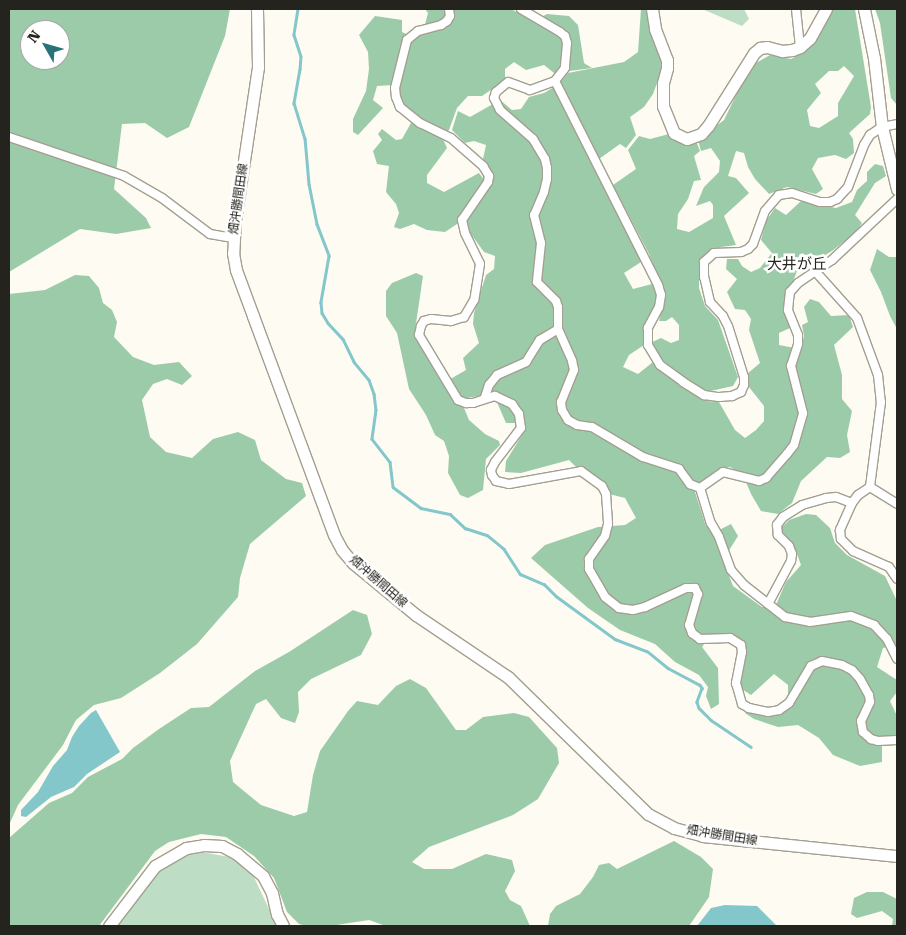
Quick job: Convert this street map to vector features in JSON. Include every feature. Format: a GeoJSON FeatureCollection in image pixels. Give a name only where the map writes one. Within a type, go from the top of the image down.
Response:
{"type":"FeatureCollection","features":[{"type":"Feature","properties":{"kind":"main road","name":"畑沖勝間田線"},"geometry":{"type":"LineString","coordinates":[[258,9],[258,67],[233,238],[236,270],[334,535],[342,550],[353,563],[416,615],[508,677],[648,814],[674,828],[703,836],[897,856]]}},
{"type":"Feature","properties":{"kind":"main road"},"geometry":{"type":"LineString","coordinates":[[652,9],[656,29],[667,60],[663,83],[663,106],[670,128],[680,138],[687,139],[701,134],[754,53],[760,48],[767,47],[782,51],[792,50],[800,46],[810,38],[826,9]]}},
{"type":"Feature","properties":{"kind":"main road"},"geometry":{"type":"LineString","coordinates":[[864,9],[874,58],[882,127],[895,170],[897,190]]}},
{"type":"Feature","properties":{"kind":"main road"},"geometry":{"type":"LineString","coordinates":[[109,926],[155,866],[186,848],[204,845],[222,846],[238,854],[263,876],[272,893],[277,914],[283,926]]}},
{"type":"Feature","properties":{"kind":"street"},"geometry":{"type":"LineString","coordinates":[[449,9],[450,16],[441,26],[418,31],[407,40],[395,88],[400,108],[420,123],[451,138],[483,166],[489,176],[488,182],[462,220],[464,233],[480,264],[474,300],[464,317],[451,321],[431,319],[424,321],[420,334],[458,400],[466,403],[495,396],[505,399],[519,414],[522,422],[515,438],[491,470],[496,481],[509,484],[581,471],[602,486],[606,494],[608,524],[605,536],[589,559],[589,569],[610,603],[619,608],[633,610],[646,607],[686,588],[694,588],[698,594],[689,625],[692,633],[700,639],[730,638],[741,645],[742,652],[736,682],[742,704],[768,712],[778,710],[789,703],[811,666],[822,661],[842,665],[852,670],[860,679],[869,695],[870,702],[861,721],[863,732],[871,739],[878,741],[897,740]]}},
{"type":"Feature","properties":{"kind":"street"},"geometry":{"type":"LineString","coordinates":[[521,9],[565,36],[565,68],[555,81],[530,90],[508,82],[496,92],[494,98],[500,110],[533,139],[545,159],[547,179],[534,216],[541,243],[537,282],[556,301],[558,307],[558,329],[574,370],[561,402],[568,420],[577,425],[592,427],[643,457],[673,465],[679,469],[690,484],[700,488]]}},
{"type":"Feature","properties":{"kind":"street"},"geometry":{"type":"LineString","coordinates":[[796,9],[800,46]]}},
{"type":"Feature","properties":{"kind":"street"},"geometry":{"type":"LineString","coordinates":[[555,81],[658,285],[659,307],[648,328],[648,345],[660,365],[683,382],[704,395],[719,397],[732,396],[741,392],[744,386],[744,377],[728,326],[723,316],[710,302],[704,277],[704,262],[714,254],[742,252],[748,249],[753,244],[765,211],[779,195],[792,193],[820,202],[830,202],[837,199],[848,187],[864,145],[870,135],[882,127],[897,124]]}},
{"type":"Feature","properties":{"kind":"street"},"geometry":{"type":"LineString","coordinates":[[9,137],[124,176],[162,198],[210,234],[233,238]]}},
{"type":"Feature","properties":{"kind":"street"},"geometry":{"type":"LineString","coordinates":[[700,488],[723,472],[759,481],[766,478],[794,445],[802,413],[791,366],[798,344],[798,335],[788,310],[788,300],[794,286],[843,250],[897,199]]}},
{"type":"Feature","properties":{"kind":"street"},"geometry":{"type":"LineString","coordinates":[[815,271],[857,318],[878,375],[881,402],[870,487],[858,495],[852,503],[842,524],[841,539],[853,551],[888,567],[897,579]]}},
{"type":"Feature","properties":{"kind":"street"},"geometry":{"type":"LineString","coordinates":[[485,397],[489,384],[497,375],[526,362],[540,340],[558,329]]}},
{"type":"Feature","properties":{"kind":"street"},"geometry":{"type":"LineString","coordinates":[[870,487],[897,504]]}},
{"type":"Feature","properties":{"kind":"street"},"geometry":{"type":"LineString","coordinates":[[700,488],[711,523],[719,537],[731,570],[744,586],[785,617],[798,621],[810,622],[844,615],[874,625],[887,639],[897,660]]}},
{"type":"Feature","properties":{"kind":"street"},"geometry":{"type":"LineString","coordinates":[[768,604],[791,561],[792,554],[788,546],[778,535],[777,525],[782,517],[802,505],[826,498],[836,497],[852,503]]}},
{"type":"Feature","properties":{"kind":"green space"},"geometry":{"type":"Polygon","coordinates":[[[9,9],[230,9],[225,36],[189,127],[167,138],[145,123],[122,124],[114,189],[146,218],[151,228],[116,234],[80,229],[9,272],[9,9]]]}},
{"type":"Feature","properties":{"kind":"green space"},"geometry":{"type":"Polygon","coordinates":[[[425,9],[511,9],[534,21],[547,14],[569,16],[578,25],[584,63],[592,68],[554,73],[544,65],[526,70],[514,62],[505,69],[505,80],[482,96],[468,96],[457,108],[449,130],[442,137],[447,148],[427,175],[427,183],[444,192],[479,173],[485,181],[462,213],[457,224],[445,232],[427,230],[414,224],[400,229],[394,227],[399,213],[396,204],[386,192],[389,166],[377,164],[373,151],[382,140],[378,134],[382,129],[396,140],[402,139],[416,114],[402,103],[399,92],[393,85],[377,86],[373,100],[383,108],[358,135],[353,132],[353,119],[366,91],[369,69],[368,52],[359,35],[375,16],[402,20],[402,32],[413,37],[423,32],[428,13],[425,9]]]}},
{"type":"Feature","properties":{"kind":"green space"},"geometry":{"type":"Polygon","coordinates":[[[641,9],[649,9],[662,55],[662,69],[653,94],[644,107],[630,117],[636,135],[626,148],[620,144],[592,164],[608,189],[641,262],[624,273],[633,289],[652,284],[658,297],[654,314],[644,331],[644,345],[629,355],[623,367],[638,374],[653,362],[688,391],[707,401],[719,402],[735,430],[745,438],[756,430],[764,421],[764,406],[749,387],[747,374],[760,363],[749,330],[751,319],[745,310],[735,309],[727,292],[737,279],[726,269],[727,259],[738,259],[742,266],[751,272],[760,268],[772,253],[761,240],[766,221],[775,208],[786,215],[801,201],[836,208],[852,202],[857,190],[867,181],[867,172],[875,164],[883,166],[886,176],[875,183],[855,215],[862,223],[856,232],[832,251],[815,261],[802,253],[792,264],[797,271],[784,306],[790,328],[779,333],[779,345],[800,349],[804,336],[802,325],[808,322],[804,307],[810,299],[819,302],[831,316],[849,315],[853,327],[834,345],[842,375],[842,399],[852,411],[847,435],[850,452],[840,458],[827,457],[801,481],[792,503],[778,514],[761,511],[743,475],[730,467],[718,470],[695,492],[706,526],[719,530],[731,524],[738,536],[723,560],[733,586],[762,607],[775,607],[786,582],[801,565],[794,546],[780,529],[789,520],[806,514],[816,515],[830,528],[835,543],[847,555],[885,576],[897,601],[897,651],[894,645],[883,648],[877,667],[897,680],[897,692],[890,701],[897,716],[897,736],[882,745],[882,762],[860,766],[833,755],[819,738],[798,725],[778,727],[754,719],[745,713],[752,710],[772,715],[788,699],[788,685],[774,674],[751,695],[740,688],[747,650],[736,636],[711,634],[702,647],[718,668],[719,704],[711,709],[706,696],[708,687],[699,675],[675,662],[655,644],[620,630],[588,608],[531,558],[545,545],[598,527],[625,525],[636,518],[625,498],[601,492],[569,460],[521,473],[505,472],[506,461],[522,435],[517,423],[506,423],[496,400],[483,395],[468,398],[464,408],[469,420],[485,434],[499,441],[500,445],[486,459],[483,490],[468,498],[460,495],[448,473],[449,456],[444,441],[435,435],[426,415],[409,389],[397,333],[386,316],[386,291],[392,283],[416,273],[423,276],[415,330],[421,346],[445,382],[466,370],[463,358],[479,343],[473,324],[474,313],[486,275],[494,269],[495,256],[484,252],[465,226],[467,216],[493,181],[492,171],[483,159],[486,145],[474,141],[465,143],[452,130],[458,111],[470,117],[500,100],[512,110],[521,109],[529,97],[544,93],[559,84],[568,73],[624,62],[638,52],[641,9]]]}},
{"type":"Feature","properties":{"kind":"green space"},"geometry":{"type":"Polygon","coordinates":[[[702,9],[744,9],[749,19],[742,26],[702,9]]]}},
{"type":"Feature","properties":{"kind":"green space"},"geometry":{"type":"Polygon","coordinates":[[[833,9],[855,9],[871,107],[870,114],[849,133],[853,139],[854,153],[846,159],[835,155],[818,158],[812,169],[823,189],[816,194],[787,187],[769,194],[755,179],[748,167],[744,153],[736,151],[728,176],[736,178],[749,193],[724,216],[736,245],[721,247],[708,252],[699,262],[699,288],[705,306],[718,320],[738,377],[733,386],[706,392],[684,379],[659,357],[650,343],[661,338],[671,343],[679,340],[679,325],[672,317],[666,321],[659,321],[664,297],[660,283],[649,254],[613,185],[636,169],[628,150],[639,136],[650,139],[669,134],[696,141],[700,151],[694,156],[701,180],[694,181],[688,199],[678,214],[677,229],[689,232],[713,218],[713,205],[710,201],[696,206],[704,187],[719,172],[720,161],[711,148],[701,151],[698,140],[724,120],[739,89],[756,63],[770,55],[791,59],[806,51],[820,34],[833,9]],[[844,66],[838,71],[829,71],[815,84],[821,93],[807,110],[810,126],[819,128],[838,116],[838,103],[854,76],[844,66]]]}},
{"type":"Feature","properties":{"kind":"green space"},"geometry":{"type":"Polygon","coordinates":[[[875,9],[897,9],[897,105],[891,98],[880,23],[875,9]]]}},
{"type":"Feature","properties":{"kind":"green space"},"geometry":{"type":"Polygon","coordinates":[[[877,249],[889,257],[897,257],[897,329],[870,270],[877,249]]]}},
{"type":"Feature","properties":{"kind":"green space"},"geometry":{"type":"Polygon","coordinates":[[[75,275],[89,276],[99,288],[103,303],[112,310],[117,322],[114,337],[133,357],[154,365],[179,362],[192,376],[182,385],[167,379],[153,384],[142,400],[150,437],[166,452],[192,458],[213,439],[238,432],[255,440],[261,460],[286,479],[302,483],[306,496],[250,544],[240,578],[238,597],[197,644],[160,673],[121,698],[94,705],[76,720],[63,745],[18,805],[9,825],[9,294],[45,290],[75,275]]]}},
{"type":"Feature","properties":{"kind":"green space"},"geometry":{"type":"Polygon","coordinates":[[[353,610],[367,615],[372,634],[361,655],[311,679],[298,692],[299,712],[295,723],[281,718],[266,699],[256,704],[230,761],[233,782],[261,805],[294,816],[307,812],[313,775],[320,751],[348,711],[357,701],[378,705],[396,686],[410,679],[426,688],[456,730],[466,730],[483,717],[514,713],[529,717],[557,748],[559,763],[538,799],[513,815],[429,847],[412,862],[424,869],[452,869],[486,854],[512,860],[515,871],[505,891],[510,900],[521,906],[530,926],[386,926],[369,920],[330,926],[299,924],[287,912],[274,878],[254,856],[226,837],[201,834],[169,842],[155,851],[99,926],[9,926],[9,838],[49,803],[72,793],[88,777],[122,759],[133,748],[159,729],[191,708],[209,707],[255,671],[289,652],[353,610]]]}},
{"type":"Feature","properties":{"kind":"green space"},"geometry":{"type":"Polygon","coordinates":[[[674,841],[701,857],[713,869],[709,897],[689,926],[548,926],[550,914],[556,906],[580,894],[593,877],[599,865],[609,863],[617,869],[674,841]]]}},
{"type":"Feature","properties":{"kind":"green space"},"geometry":{"type":"Polygon","coordinates":[[[201,852],[230,857],[253,875],[277,926],[118,926],[159,869],[182,856],[201,852]]]}},
{"type":"Feature","properties":{"kind":"green space"},"geometry":{"type":"Polygon","coordinates":[[[867,892],[883,892],[897,899],[897,926],[892,926],[893,919],[882,911],[857,918],[851,914],[854,898],[867,892]]]}},
{"type":"Feature","properties":{"kind":"water"},"geometry":{"type":"Polygon","coordinates":[[[96,710],[120,752],[87,774],[74,787],[51,797],[26,817],[21,816],[21,810],[38,792],[53,766],[67,750],[79,726],[96,710]]]}},
{"type":"Feature","properties":{"kind":"water"},"geometry":{"type":"Polygon","coordinates":[[[725,905],[757,906],[777,926],[697,926],[711,908],[725,905]]]}},
{"type":"Feature","properties":{"kind":"waterway"},"geometry":{"type":"LineString","coordinates":[[298,9],[294,35],[301,56],[294,103],[305,138],[309,184],[317,224],[329,256],[321,302],[322,313],[328,323],[343,339],[354,362],[369,380],[374,394],[376,410],[372,439],[390,462],[393,487],[421,508],[450,514],[465,528],[487,535],[504,549],[520,574],[544,584],[556,596],[615,639],[647,651],[668,668],[700,685],[702,688],[697,702],[699,708],[711,720],[751,747]]}},
{"type":"Feature","properties":{"kind":"district","name":"大井が丘"},"geometry":{"type":"Point","coordinates":[797,265]}}]}
